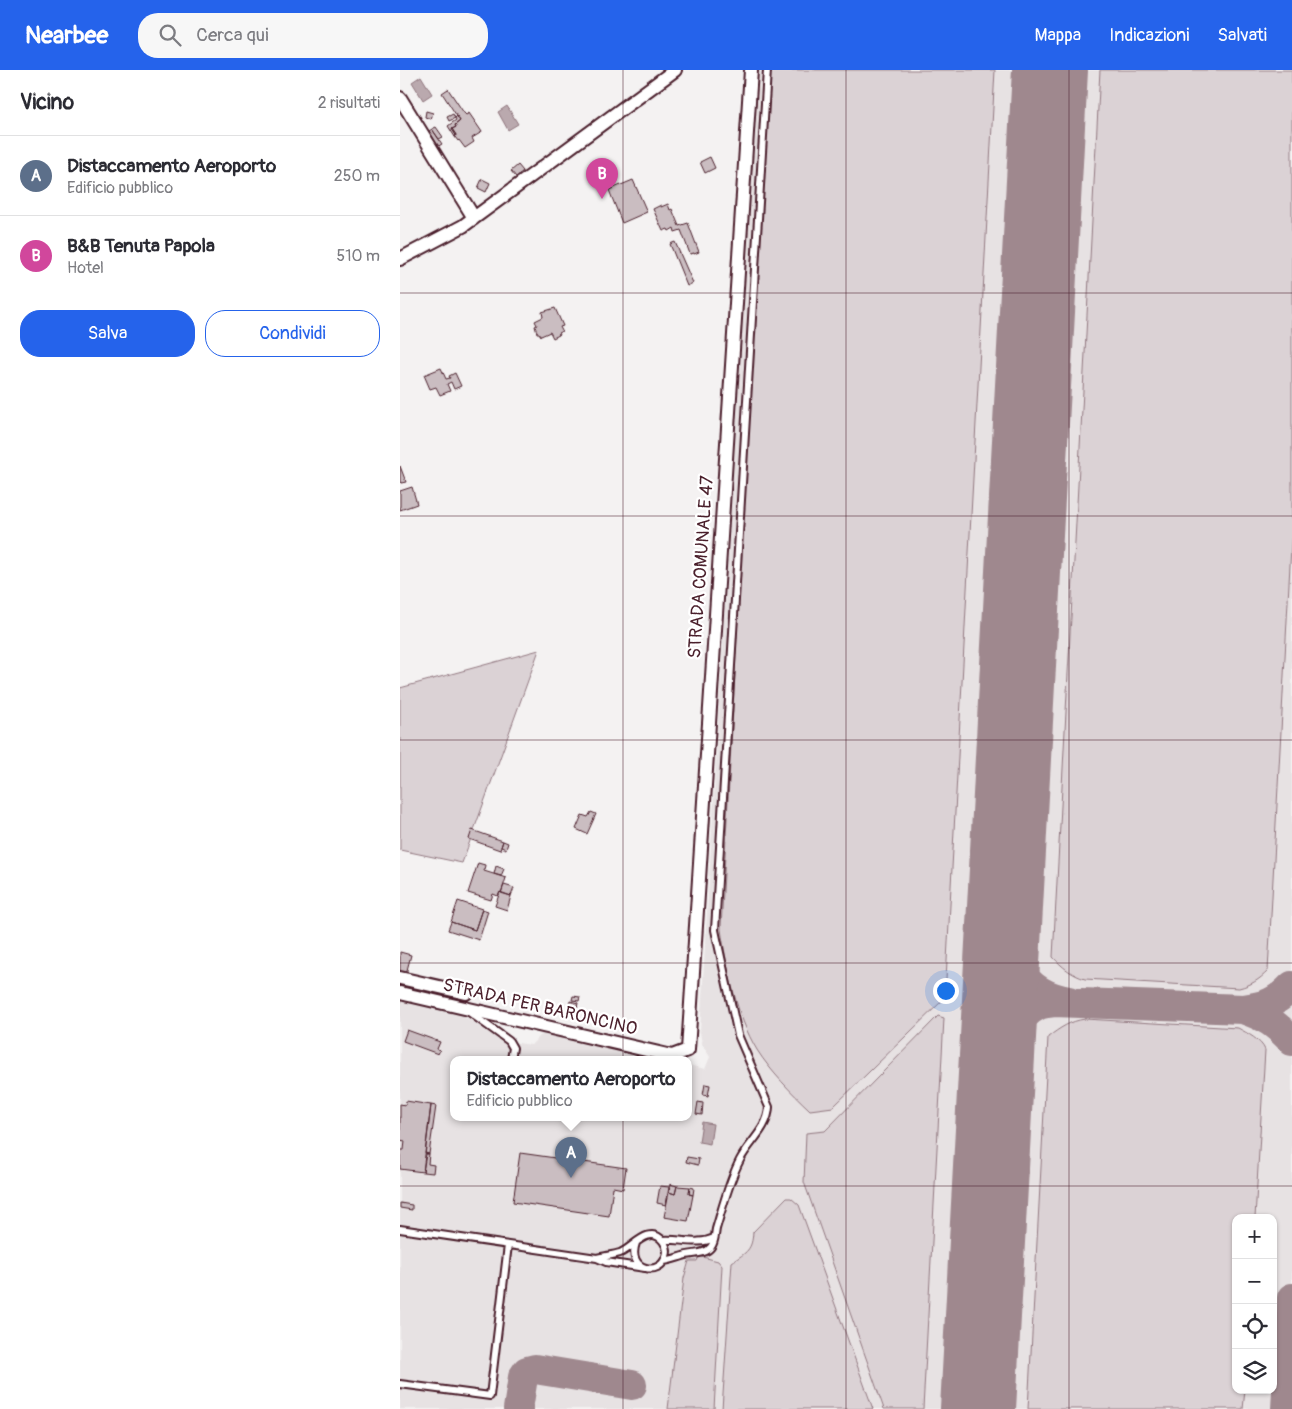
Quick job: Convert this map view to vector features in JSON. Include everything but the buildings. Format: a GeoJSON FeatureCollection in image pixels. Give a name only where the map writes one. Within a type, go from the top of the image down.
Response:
{"type":"FeatureCollection","features":[{"type":"Feature","properties":{"kind":"street"},"geometry":{"type":"LineString","coordinates":[[400,259],[463,226],[675,70]]}},
{"type":"Feature","properties":{"kind":"street","name":"STRADA COMUNALE 47"},"geometry":{"type":"LineString","coordinates":[[672,1056],[688,1050],[751,70]]}},
{"type":"Feature","properties":{"kind":"street"},"geometry":{"type":"LineString","coordinates":[[400,98],[473,219]]}},
{"type":"Feature","properties":{"kind":"street"},"geometry":{"type":"LineString","coordinates":[[400,978],[466,993]]}},
{"type":"Feature","properties":{"kind":"street","name":"STRADA PER BARONCINO"},"geometry":{"type":"LineString","coordinates":[[400,993],[672,1056]]}},
{"type":"Feature","properties":{"kind":"lane"},"geometry":{"type":"LineString","coordinates":[[664,1261],[708,1250],[713,1245],[731,1180],[740,1159],[769,1117],[769,1108],[738,1035],[715,930],[767,70]]}},
{"type":"Feature","properties":{"kind":"lane"},"geometry":{"type":"LineString","coordinates":[[462,1008],[509,1040],[513,1048],[511,1056]]}},
{"type":"Feature","properties":{"kind":"lane"},"geometry":{"type":"LineString","coordinates":[[400,1229],[597,1258],[606,1262],[652,1269],[659,1266],[667,1254],[666,1246],[662,1240],[656,1236],[648,1235],[621,1252],[597,1258]]}},
{"type":"Feature","properties":{"kind":"lane"},"geometry":{"type":"LineString","coordinates":[[662,1240],[672,1239],[700,1242],[714,1238]]}},
{"type":"Feature","properties":{"kind":"lane"},"geometry":{"type":"LineString","coordinates":[[636,1243],[634,1257],[638,1264],[644,1268]]}},
{"type":"Feature","properties":{"kind":"lane"},"geometry":{"type":"LineString","coordinates":[[400,1384],[490,1396],[508,1244]]}},
{"type":"Feature","properties":{"kind":"shaded area"},"geometry":{"type":"Polygon","coordinates":[[[757,70],[1292,70],[1292,1409],[400,1409],[400,1001],[458,1012],[501,1040],[531,1045],[545,1031],[650,1056],[450,1056],[450,1121],[692,1121],[692,1066],[705,1069],[710,1057],[702,1044],[700,1032],[757,70]]]}},
{"type":"Feature","properties":{"kind":"shaded area"},"geometry":{"type":"Polygon","coordinates":[[[768,70],[995,70],[945,998],[833,1107],[810,1110],[769,1066],[757,1050],[743,1022],[733,991],[721,929],[768,70]]]}},
{"type":"Feature","properties":{"kind":"shaded area"},"geometry":{"type":"Polygon","coordinates":[[[1100,70],[1292,70],[1292,528],[1268,971],[1255,982],[1239,988],[1085,979],[1068,970],[1053,957],[1100,70]]]}},
{"type":"Feature","properties":{"kind":"shaded area"},"geometry":{"type":"Polygon","coordinates":[[[421,76],[432,94],[423,100],[412,82],[421,76]]]}},
{"type":"Feature","properties":{"kind":"shaded area"},"geometry":{"type":"Polygon","coordinates":[[[507,106],[518,124],[508,130],[498,112],[507,106]]]}},
{"type":"Feature","properties":{"kind":"shaded area"},"geometry":{"type":"Polygon","coordinates":[[[539,650],[462,863],[400,850],[400,688],[539,650]]]}},
{"type":"Feature","properties":{"kind":"shaded area"},"geometry":{"type":"Polygon","coordinates":[[[938,1016],[944,1018],[923,1409],[884,1409],[804,1182],[806,1133],[825,1131],[938,1016]]]}},
{"type":"Feature","properties":{"kind":"shaded area"},"geometry":{"type":"Polygon","coordinates":[[[1085,1019],[1238,1028],[1257,1040],[1265,1050],[1255,1214],[1232,1214],[1232,1394],[1245,1394],[1243,1409],[1028,1409],[1048,1037],[1065,1025],[1085,1019]]]}},
{"type":"Feature","properties":{"kind":"shaded area"},"geometry":{"type":"Polygon","coordinates":[[[702,1122],[713,1124],[710,1144],[699,1142],[702,1122]]]}},
{"type":"Feature","properties":{"kind":"shaded area"},"geometry":{"type":"Polygon","coordinates":[[[786,1198],[791,1198],[799,1205],[873,1409],[722,1409],[732,1262],[748,1250],[753,1232],[786,1198]]]}},
{"type":"Feature","properties":{"kind":"shaded area"},"geometry":{"type":"Polygon","coordinates":[[[699,1256],[718,1261],[722,1266],[714,1409],[668,1409],[684,1278],[689,1261],[697,1261],[699,1256]]]}},
{"type":"Feature","properties":{"kind":"taxiway"},"geometry":{"type":"LineString","coordinates":[[1005,903],[1013,953],[1025,979],[1036,989],[1050,996],[1069,1001]]}},
{"type":"Feature","properties":{"kind":"taxiway"},"geometry":{"type":"LineString","coordinates":[[1249,1011],[1243,1009],[1270,1003],[1292,986]]}},
{"type":"Feature","properties":{"kind":"taxiway"},"geometry":{"type":"LineString","coordinates":[[995,1084],[1009,1039],[1015,1028],[1029,1011],[1046,1003],[1243,1009],[1270,1021],[1292,1041]]}},
{"type":"Feature","properties":{"kind":"taxiway"},"geometry":{"type":"LineString","coordinates":[[1286,1409],[1292,1298]]}},
{"type":"Feature","properties":{"kind":"taxiway"},"geometry":{"type":"LineString","coordinates":[[518,1409],[523,1377],[527,1371],[535,1369],[632,1385]]}},
{"type":"Feature","properties":{"kind":"runway"},"geometry":{"type":"LineString","coordinates":[[978,1409],[1050,70]]}},
{"type":"Feature","properties":{"kind":"place","name":"B&B Tenuta Papola"},"geometry":{"type":"Point","coordinates":[602,199]}},
{"type":"Feature","properties":{"kind":"place","name":"Distaccamento Aeroporto"},"geometry":{"type":"Point","coordinates":[571,1178]}}]}
